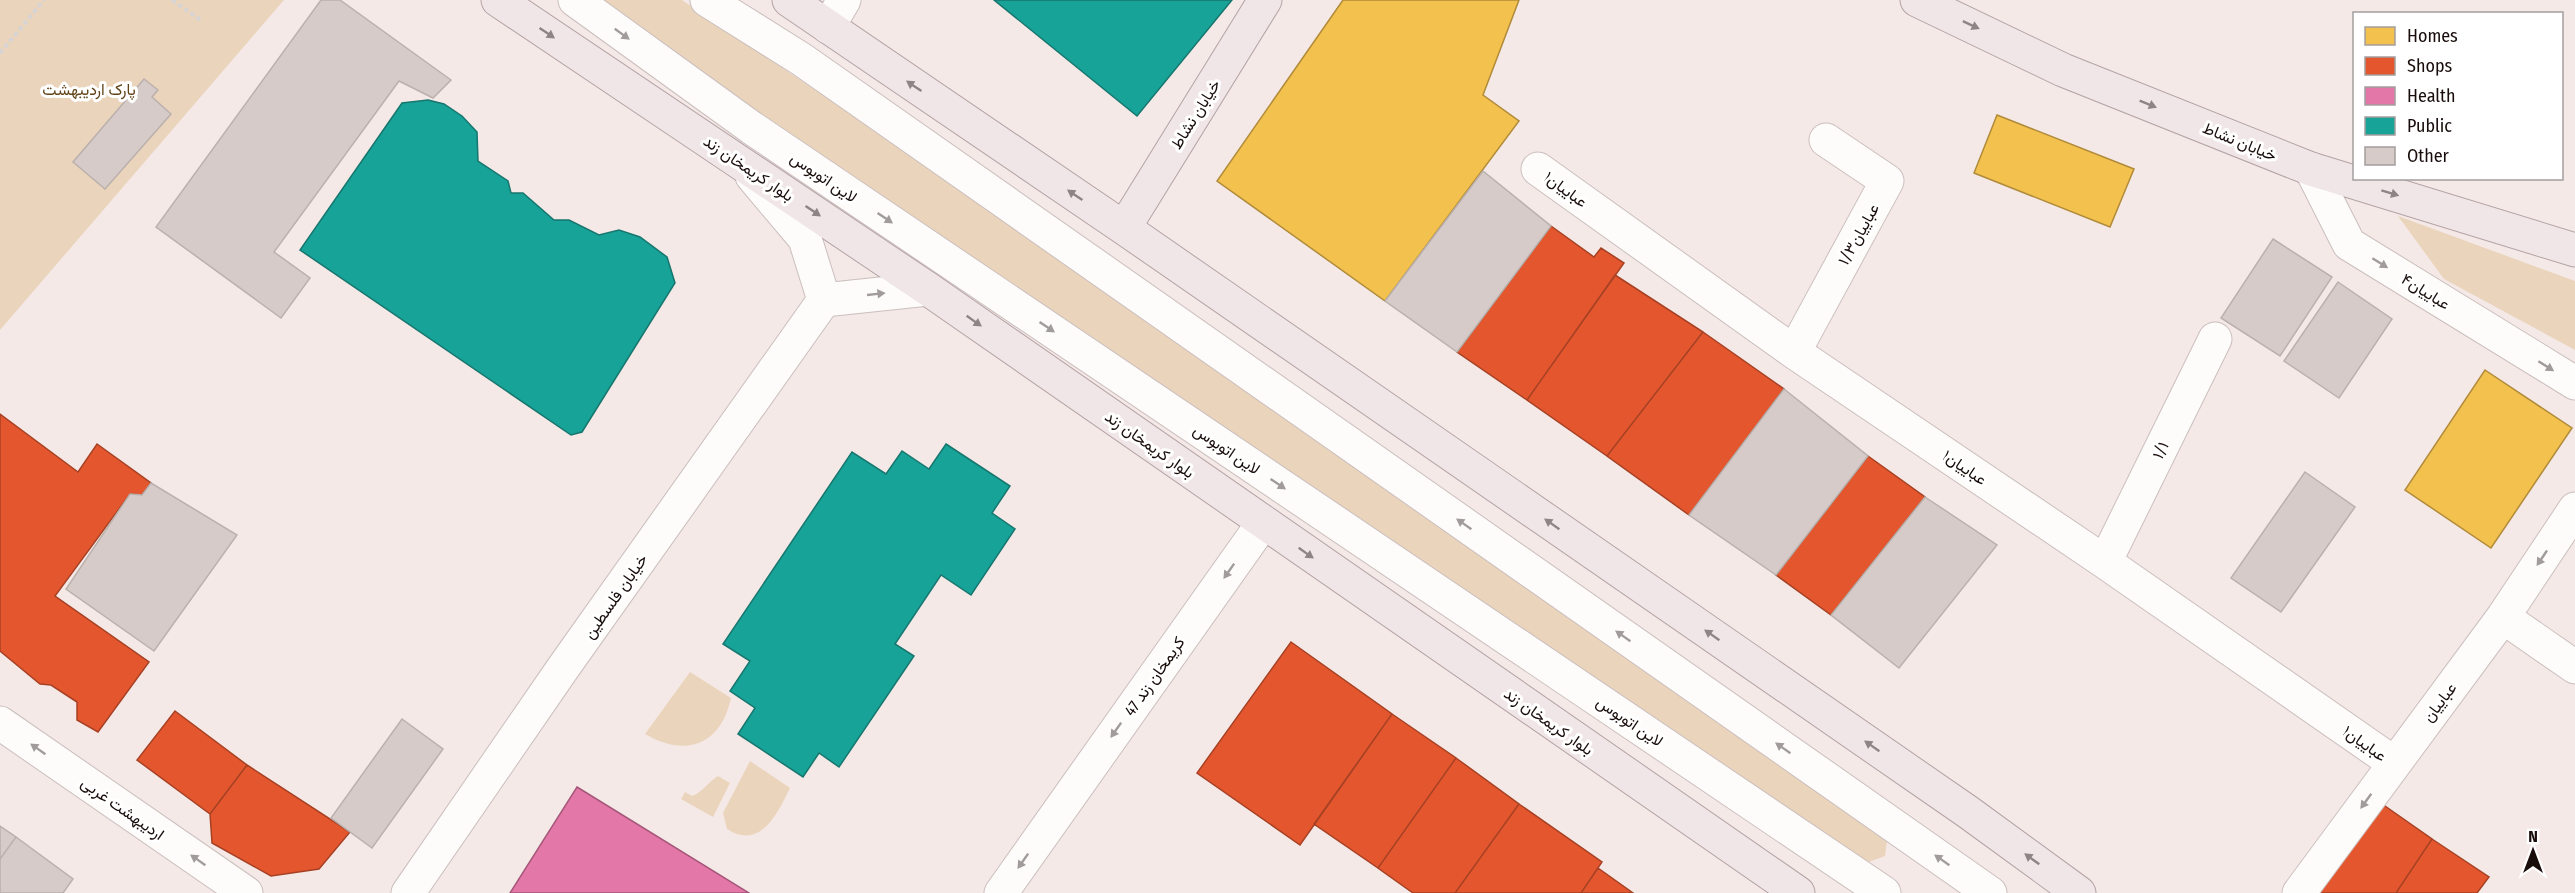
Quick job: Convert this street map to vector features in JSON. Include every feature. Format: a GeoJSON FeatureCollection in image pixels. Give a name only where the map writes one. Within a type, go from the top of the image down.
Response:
{"type":"FeatureCollection","features":[{"type":"Feature","properties":{"kind":"main road","name":"بلوار کریمخان زند"},"geometry":{"type":"LineString","coordinates":[[498,0],[928,289],[1798,893]]}},
{"type":"Feature","properties":{"kind":"main road"},"geometry":{"type":"LineString","coordinates":[[789,0],[836,13],[1124,228],[1958,805],[2079,893]]}},
{"type":"Feature","properties":{"kind":"main road","name":"خیابان نشاط"},"geometry":{"type":"LineString","coordinates":[[1124,228],[1265,0]]}},
{"type":"Feature","properties":{"kind":"main road","name":"خیابان نشاط"},"geometry":{"type":"LineString","coordinates":[[1917,0],[2062,70],[2311,169],[2575,250]]}},
{"type":"Feature","properties":{"kind":"street","name":"لاین اتوبوس"},"geometry":{"type":"LineString","coordinates":[[574,0],[752,128],[1884,893]]}},
{"type":"Feature","properties":{"kind":"street"},"geometry":{"type":"LineString","coordinates":[[707,0],[820,72],[1990,893]]}},
{"type":"Feature","properties":{"kind":"street","name":"عباییان۱/۳"},"geometry":{"type":"LineString","coordinates":[[1794,352],[1887,181],[1826,140]]}},
{"type":"Feature","properties":{"kind":"street"},"geometry":{"type":"LineString","coordinates":[[741,163],[805,239],[824,300],[928,289]]}},
{"type":"Feature","properties":{"kind":"street","name":"عباییان۱"},"geometry":{"type":"LineString","coordinates":[[1538,169],[1794,352],[2106,562],[2394,763]]}},
{"type":"Feature","properties":{"kind":"street","name":"عباییان۴"},"geometry":{"type":"LineString","coordinates":[[2311,169],[2349,244],[2575,383]]}},
{"type":"Feature","properties":{"kind":"street","name":"خیابان فلسطین"},"geometry":{"type":"LineString","coordinates":[[408,893],[563,668],[824,300]]}},
{"type":"Feature","properties":{"kind":"street","name":"۱/۱"},"geometry":{"type":"LineString","coordinates":[[2106,562],[2215,339]]}},
{"type":"Feature","properties":{"kind":"street","name":"عباییان"},"geometry":{"type":"LineString","coordinates":[[2299,893],[2503,617],[2575,509]]}},
{"type":"Feature","properties":{"kind":"street","name":"47 کریمخان زند"},"geometry":{"type":"LineString","coordinates":[[1000,893],[1263,523]]}},
{"type":"Feature","properties":{"kind":"street"},"geometry":{"type":"LineString","coordinates":[[2503,617],[2575,667]]}},
{"type":"Feature","properties":{"kind":"street","name":"اردیبهشت غربی"},"geometry":{"type":"LineString","coordinates":[[0,723],[246,893]]}},
{"type":"Feature","properties":{"kind":"path"},"geometry":{"type":"LineString","coordinates":[[0,52],[44,0]]}},
{"type":"Feature","properties":{"kind":"path"},"geometry":{"type":"LineString","coordinates":[[172,0],[202,21]]}},
{"type":"Feature","properties":{"kind":"green space","name":"پارک اردیبهشت"},"geometry":{"type":"Polygon","coordinates":[[[0,0],[284,0],[0,330],[0,0]]]}},
{"type":"Feature","properties":{"kind":"green space"},"geometry":{"type":"Polygon","coordinates":[[[591,0],[682,0],[886,138],[1888,834],[1885,856],[1866,863],[591,0]]]}},
{"type":"Feature","properties":{"kind":"green space"},"geometry":{"type":"Polygon","coordinates":[[[2398,216],[2575,281],[2575,350],[2444,279],[2398,216]]]}},
{"type":"Feature","properties":{"kind":"green space"},"geometry":{"type":"Polygon","coordinates":[[[690,672],[731,698],[719,727],[700,743],[688,746],[674,745],[645,734],[690,672]]]}},
{"type":"Feature","properties":{"kind":"green space"},"geometry":{"type":"Polygon","coordinates":[[[750,761],[790,788],[773,818],[758,832],[749,835],[727,829],[723,813],[750,761]]]}},
{"type":"Feature","properties":{"kind":"green space"},"geometry":{"type":"Polygon","coordinates":[[[718,776],[730,783],[713,817],[681,799],[685,792],[692,796],[718,776]]]}},
{"type":"Feature","properties":{"kind":"building: Homes"},"geometry":{"type":"Polygon","coordinates":[[[1343,0],[1519,0],[1483,95],[1519,121],[1385,301],[1217,181],[1343,0]]]}},
{"type":"Feature","properties":{"kind":"building: Homes"},"geometry":{"type":"Polygon","coordinates":[[[1997,115],[2134,169],[2110,227],[1974,173],[1997,115]]]}},
{"type":"Feature","properties":{"kind":"building: Homes"},"geometry":{"type":"Polygon","coordinates":[[[2485,370],[2572,428],[2491,548],[2405,490],[2485,370]]]}},
{"type":"Feature","properties":{"kind":"building: Shops"},"geometry":{"type":"Polygon","coordinates":[[[1551,226],[1594,257],[1601,248],[1624,263],[1527,400],[1457,352],[1551,226]]]}},
{"type":"Feature","properties":{"kind":"building: Shops"},"geometry":{"type":"Polygon","coordinates":[[[1615,275],[1703,332],[1607,456],[1527,400],[1615,275]]]}},
{"type":"Feature","properties":{"kind":"building: Shops"},"geometry":{"type":"Polygon","coordinates":[[[1703,332],[1784,389],[1689,515],[1607,456],[1703,332]]]}},
{"type":"Feature","properties":{"kind":"building: Shops"},"geometry":{"type":"Polygon","coordinates":[[[0,414],[78,472],[97,444],[151,483],[142,495],[130,494],[55,596],[149,662],[98,732],[77,720],[77,702],[51,685],[40,684],[0,651],[0,414]]]}},
{"type":"Feature","properties":{"kind":"building: Shops"},"geometry":{"type":"Polygon","coordinates":[[[1868,456],[1925,497],[1831,615],[1776,575],[1868,456]]]}},
{"type":"Feature","properties":{"kind":"building: Shops"},"geometry":{"type":"Polygon","coordinates":[[[1291,642],[1392,714],[1300,845],[1197,773],[1291,642]]]}},
{"type":"Feature","properties":{"kind":"building: Shops"},"geometry":{"type":"Polygon","coordinates":[[[175,711],[247,765],[210,814],[137,760],[175,711]]]}},
{"type":"Feature","properties":{"kind":"building: Shops"},"geometry":{"type":"Polygon","coordinates":[[[1392,714],[1456,758],[1378,868],[1314,824],[1392,714]]]}},
{"type":"Feature","properties":{"kind":"building: Shops"},"geometry":{"type":"Polygon","coordinates":[[[1456,758],[1519,804],[1455,893],[1413,893],[1378,868],[1456,758]]]}},
{"type":"Feature","properties":{"kind":"building: Shops"},"geometry":{"type":"Polygon","coordinates":[[[247,765],[350,832],[319,869],[271,876],[212,843],[210,814],[247,765]]]}},
{"type":"Feature","properties":{"kind":"building: Shops"},"geometry":{"type":"Polygon","coordinates":[[[2375,799],[2432,839],[2396,893],[2312,893],[2375,799]]]}},
{"type":"Feature","properties":{"kind":"building: Shops"},"geometry":{"type":"Polygon","coordinates":[[[1519,804],[1602,862],[1581,893],[1455,893],[1519,804]]]}},
{"type":"Feature","properties":{"kind":"building: Shops"},"geometry":{"type":"Polygon","coordinates":[[[2432,839],[2489,877],[2477,893],[2396,893],[2432,839]]]}},
{"type":"Feature","properties":{"kind":"building: Shops"},"geometry":{"type":"Polygon","coordinates":[[[1598,868],[1633,893],[1581,893],[1598,868]]]}},
{"type":"Feature","properties":{"kind":"building: Health"},"geometry":{"type":"Polygon","coordinates":[[[577,787],[749,893],[510,893],[577,787]]]}},
{"type":"Feature","properties":{"kind":"building: Public"},"geometry":{"type":"Polygon","coordinates":[[[994,0],[1232,0],[1137,116],[994,0]]]}},
{"type":"Feature","properties":{"kind":"building: Public"},"geometry":{"type":"Polygon","coordinates":[[[428,100],[444,104],[462,116],[477,132],[478,161],[508,181],[511,193],[523,193],[554,220],[569,220],[599,235],[619,230],[640,237],[667,257],[675,283],[582,432],[571,435],[300,250],[402,103],[428,100]]]}},
{"type":"Feature","properties":{"kind":"building: Public"},"geometry":{"type":"Polygon","coordinates":[[[946,444],[1010,486],[992,513],[1015,529],[971,595],[941,575],[895,644],[914,656],[839,767],[819,753],[803,777],[738,734],[755,708],[730,691],[750,661],[723,644],[852,452],[886,474],[902,451],[929,469],[946,444]]]}},
{"type":"Feature","properties":{"kind":"building: Other"},"geometry":{"type":"Polygon","coordinates":[[[321,0],[340,0],[451,80],[433,98],[399,81],[274,252],[310,278],[281,318],[156,227],[321,0]]]}},
{"type":"Feature","properties":{"kind":"building: Other"},"geometry":{"type":"Polygon","coordinates":[[[144,79],[158,90],[152,97],[171,114],[105,189],[73,162],[144,79]]]}},
{"type":"Feature","properties":{"kind":"building: Other"},"geometry":{"type":"Polygon","coordinates":[[[1483,171],[1551,226],[1457,352],[1385,301],[1483,171]]]}},
{"type":"Feature","properties":{"kind":"building: Other"},"geometry":{"type":"Polygon","coordinates":[[[2273,239],[2332,277],[2280,356],[2221,318],[2273,239]]]}},
{"type":"Feature","properties":{"kind":"building: Other"},"geometry":{"type":"Polygon","coordinates":[[[2338,282],[2392,319],[2339,398],[2284,361],[2338,282]]]}},
{"type":"Feature","properties":{"kind":"building: Other"},"geometry":{"type":"Polygon","coordinates":[[[1784,389],[1868,456],[1776,575],[1689,515],[1784,389]]]}},
{"type":"Feature","properties":{"kind":"building: Other"},"geometry":{"type":"Polygon","coordinates":[[[2305,472],[2355,507],[2281,612],[2231,578],[2305,472]]]}},
{"type":"Feature","properties":{"kind":"building: Other"},"geometry":{"type":"Polygon","coordinates":[[[151,483],[237,535],[154,651],[66,589],[130,494],[142,495],[151,483]]]}},
{"type":"Feature","properties":{"kind":"building: Other"},"geometry":{"type":"Polygon","coordinates":[[[1925,497],[1997,545],[1899,668],[1831,615],[1925,497]]]}},
{"type":"Feature","properties":{"kind":"building: Other"},"geometry":{"type":"Polygon","coordinates":[[[402,719],[443,749],[372,848],[331,818],[402,719]]]}},
{"type":"Feature","properties":{"kind":"building: Other"},"geometry":{"type":"Polygon","coordinates":[[[0,826],[16,837],[0,859],[0,826]]]}},
{"type":"Feature","properties":{"kind":"building: Other"},"geometry":{"type":"Polygon","coordinates":[[[16,837],[73,879],[63,893],[0,893],[0,859],[16,837]]]}}]}
